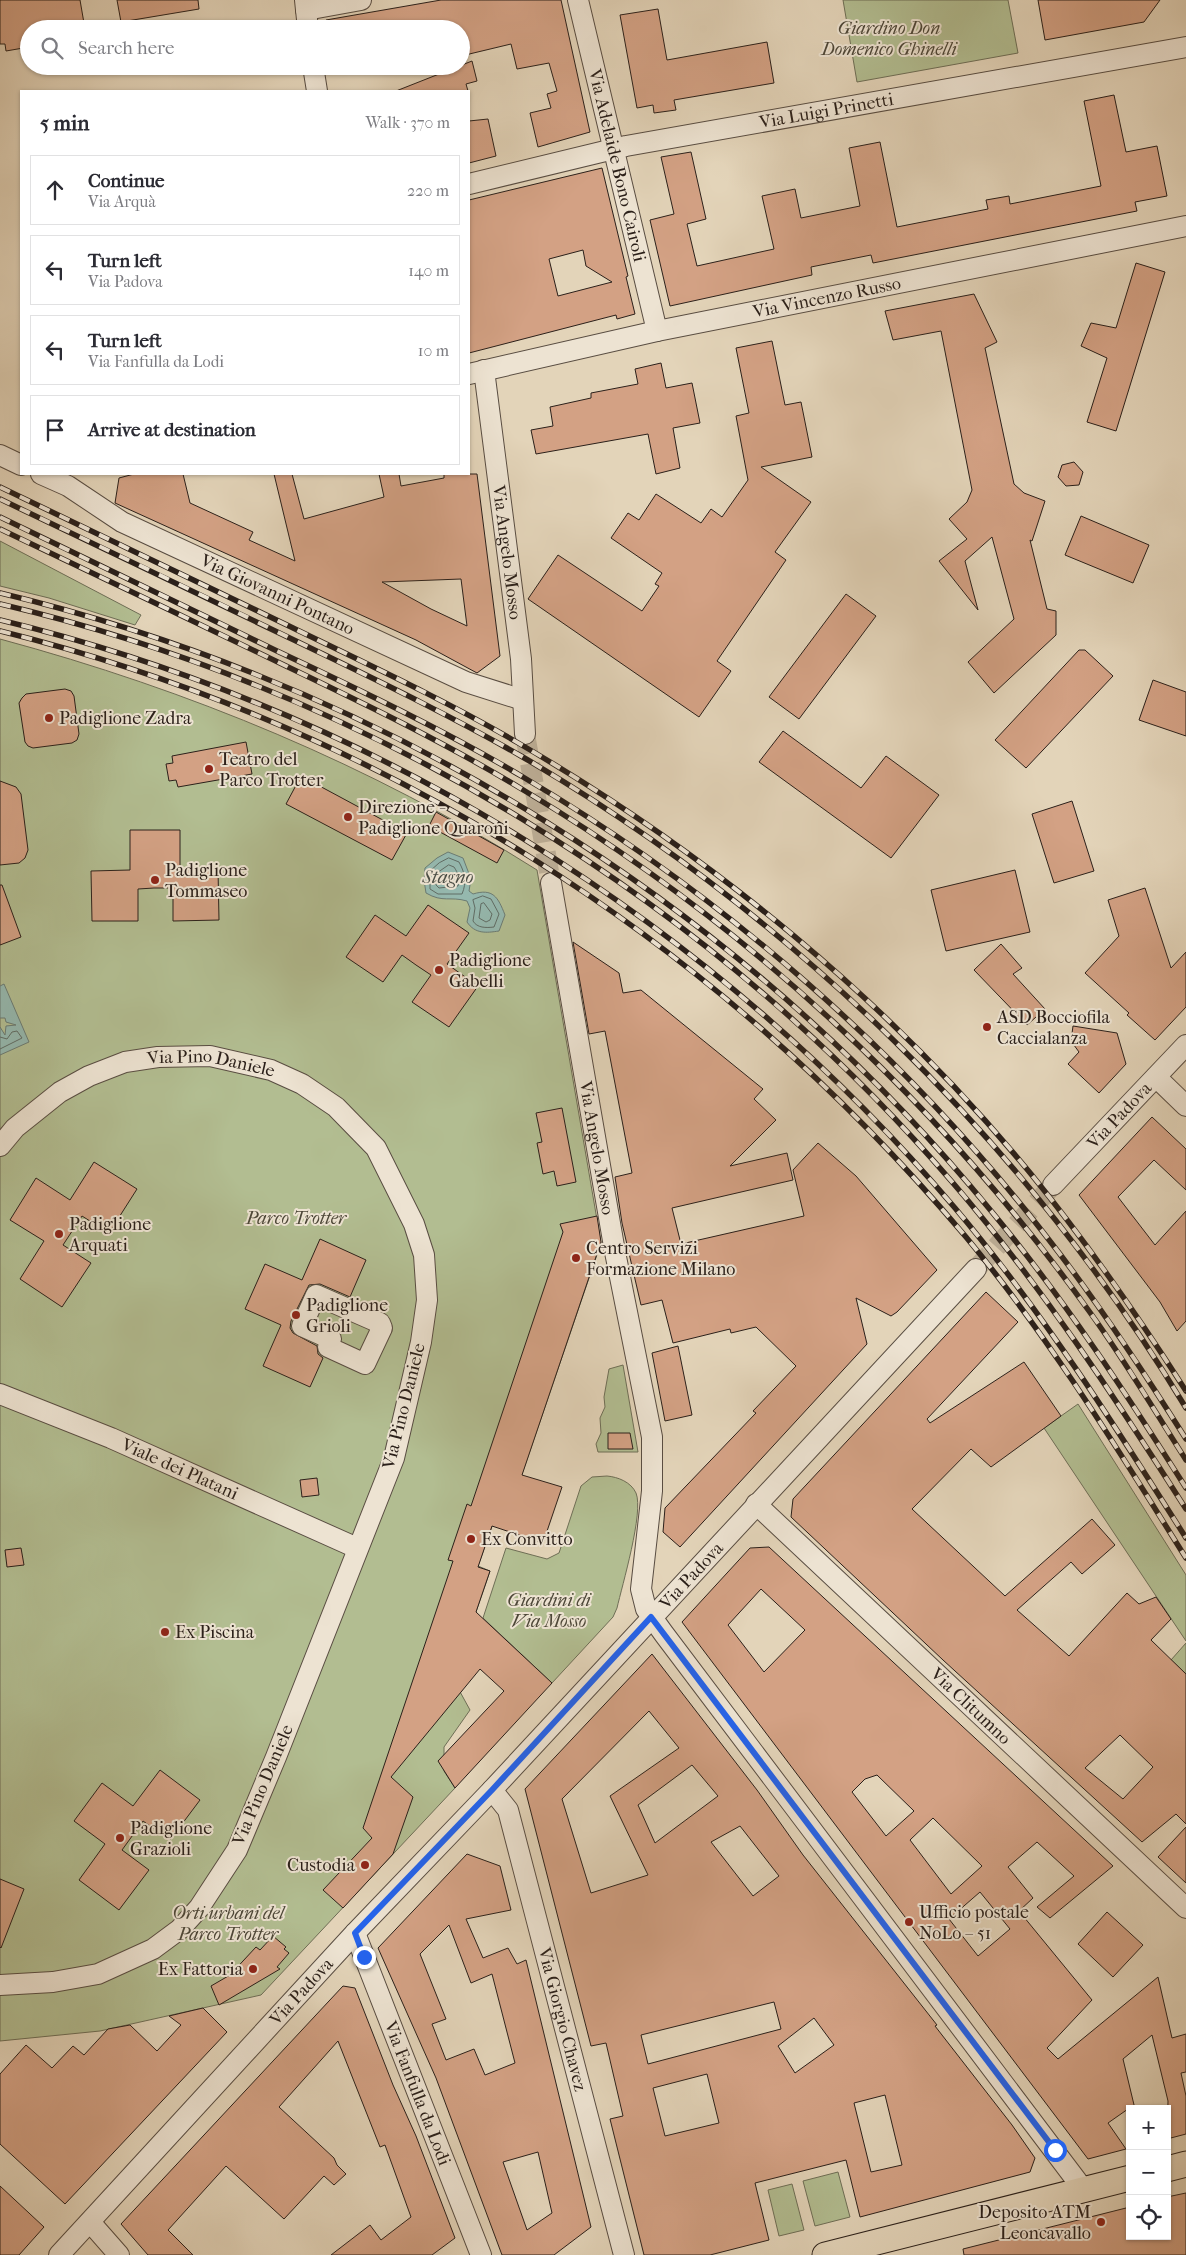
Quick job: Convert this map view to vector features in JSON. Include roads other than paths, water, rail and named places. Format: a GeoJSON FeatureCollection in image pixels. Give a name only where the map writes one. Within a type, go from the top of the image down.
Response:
{"type":"FeatureCollection","features":[{"type":"Feature","properties":{"kind":"main road"},"geometry":{"type":"LineString","coordinates":[[1171,2168],[1186,2164]]}},
{"type":"Feature","properties":{"kind":"main road"},"geometry":{"type":"LineString","coordinates":[[825,2255],[1126,2179]]}},
{"type":"Feature","properties":{"kind":"street"},"geometry":{"type":"LineString","coordinates":[[306,13],[361,0]]}},
{"type":"Feature","properties":{"kind":"street","name":"Via Adelaide Bono Cairoli"},"geometry":{"type":"LineString","coordinates":[[578,0],[657,331]]}},
{"type":"Feature","properties":{"kind":"street","name":"Via Luigi Prinetti"},"geometry":{"type":"LineString","coordinates":[[470,184],[614,149],[1186,47]]}},
{"type":"Feature","properties":{"kind":"street"},"geometry":{"type":"LineString","coordinates":[[314,75],[317,90]]}},
{"type":"Feature","properties":{"kind":"street","name":"Via Vincenzo Russo"},"geometry":{"type":"LineString","coordinates":[[476,372],[657,331],[1186,226]]}},
{"type":"Feature","properties":{"kind":"street","name":"Via Angelo Mosso"},"geometry":{"type":"LineString","coordinates":[[476,372],[521,659],[526,734]]}},
{"type":"Feature","properties":{"kind":"street"},"geometry":{"type":"LineString","coordinates":[[0,455],[20,465]]}},
{"type":"Feature","properties":{"kind":"street","name":"Via Giovanni Pontano"},"geometry":{"type":"LineString","coordinates":[[46,475],[73,480],[122,522],[466,682],[523,700]]}},
{"type":"Feature","properties":{"kind":"street","name":"Via Angelo Mosso"},"geometry":{"type":"LineString","coordinates":[[552,883],[615,1252],[652,1436],[652,1491],[641,1585],[644,1604],[651,1617],[1083,2190]]}},
{"type":"Feature","properties":{"kind":"street","name":"Via Padova"},"geometry":{"type":"LineString","coordinates":[[1053,1185],[1186,1045]]}},
{"type":"Feature","properties":{"kind":"street","name":"Via Pino Daniele"},"geometry":{"type":"LineString","coordinates":[[0,1146],[15,1128],[37,1109],[89,1076],[137,1059],[189,1055],[210,1056],[272,1070],[302,1084],[336,1107],[376,1148],[414,1224],[424,1256],[427,1300],[419,1351],[394,1458],[237,1850],[199,1908],[180,1929],[154,1949],[98,1974],[53,1982],[0,1985]]}},
{"type":"Feature","properties":{"kind":"street"},"geometry":{"type":"LineString","coordinates":[[1156,1077],[1186,1106]]}},
{"type":"Feature","properties":{"kind":"street","name":"Via Padova"},"geometry":{"type":"LineString","coordinates":[[59,2255],[355,1933],[492,1790],[976,1269]]}},
{"type":"Feature","properties":{"kind":"street","name":"Viale dei Platani"},"geometry":{"type":"LineString","coordinates":[[0,1394],[111,1438],[357,1548]]}},
{"type":"Feature","properties":{"kind":"street","name":"Via Clitumno"},"geometry":{"type":"LineString","coordinates":[[756,1504],[1186,1908]]}},
{"type":"Feature","properties":{"kind":"street","name":"Via Giorgio Chavez"},"geometry":{"type":"LineString","coordinates":[[492,1790],[508,1810],[624,2255]]}},
{"type":"Feature","properties":{"kind":"street","name":"Via Fanfulla da Lodi"},"geometry":{"type":"LineString","coordinates":[[355,1933],[481,2255]]}},
{"type":"Feature","properties":{"kind":"street"},"geometry":{"type":"LineString","coordinates":[[90,2222],[118,2255]]}},
{"type":"Feature","properties":{"kind":"water","name":"Stagno"},"geometry":{"type":"Polygon","coordinates":[[[448,852],[463,858],[471,879],[469,891],[473,894],[480,892],[490,893],[500,903],[505,915],[499,931],[481,932],[470,926],[467,922],[470,908],[467,901],[442,899],[426,893],[425,868],[448,852]]]}},
{"type":"Feature","properties":{"kind":"water"},"geometry":{"type":"Polygon","coordinates":[[[4,984],[29,1042],[0,1055],[0,1027],[5,1035],[6,1026],[16,1025],[6,1022],[5,1018],[0,1018],[0,986],[4,984]]]}},
{"type":"Feature","properties":{"kind":"tunnel"},"geometry":{"type":"LineString","coordinates":[[525,734],[551,883]]}},
{"type":"Feature","properties":{"kind":"tunnel"},"geometry":{"type":"LineString","coordinates":[[976,1269],[1053,1185]]}},
{"type":"Feature","properties":{"kind":"railway"},"geometry":{"type":"LineString","coordinates":[[0,487],[377,668],[492,728],[591,788],[661,834],[729,884],[858,991],[976,1110],[1031,1174],[1072,1226],[1131,1308],[1186,1391]]}},
{"type":"Feature","properties":{"kind":"railway"},"geometry":{"type":"LineString","coordinates":[[0,499],[438,711],[521,756],[620,818],[716,887],[807,961],[894,1041],[976,1126],[1052,1215],[1122,1310],[1186,1408]]}},
{"type":"Feature","properties":{"kind":"railway"},"geometry":{"type":"LineString","coordinates":[[0,517],[370,696],[493,760],[597,823],[669,873],[739,926],[806,982],[871,1041],[932,1103],[991,1168],[1046,1236],[1101,1310],[1186,1439]]}},
{"type":"Feature","properties":{"kind":"railway"},"geometry":{"type":"LineString","coordinates":[[0,529],[377,710],[437,741],[525,791],[607,843],[686,899],[761,959],[834,1022],[903,1089],[968,1160],[1031,1234],[1089,1311],[1127,1366],[1186,1460]]}},
{"type":"Feature","properties":{"kind":"railway"},"geometry":{"type":"LineString","coordinates":[[0,593],[143,633],[282,685],[417,748],[546,822],[669,905],[785,999],[893,1101],[992,1212],[1044,1278],[1094,1347],[1186,1488]]}},
{"type":"Feature","properties":{"kind":"railway"},"geometry":{"type":"LineString","coordinates":[[0,604],[136,642],[269,691],[398,750],[522,819],[640,897],[752,984],[857,1080],[953,1183],[1016,1261],[1076,1342],[1186,1509]]}},
{"type":"Feature","properties":{"kind":"railway"},"geometry":{"type":"LineString","coordinates":[[0,620],[137,659],[270,709],[399,769],[524,839],[642,918],[754,1007],[858,1103],[955,1208],[1018,1287],[1076,1369],[1186,1538]]}},
{"type":"Feature","properties":{"kind":"railway"},"geometry":{"type":"LineString","coordinates":[[0,631],[140,672],[276,723],[406,785],[531,858],[650,939],[762,1030],[868,1129],[966,1237],[1026,1314],[1054,1354],[1108,1434],[1186,1558]]}},
{"type":"Feature","properties":{"kind":"place","name":"Padiglione Zadra"},"geometry":{"type":"Point","coordinates":[49,718]}},
{"type":"Feature","properties":{"kind":"place","name":"Teatro del Parco Trotter"},"geometry":{"type":"Point","coordinates":[209,769]}},
{"type":"Feature","properties":{"kind":"place","name":"Direzione - Padiglione Quaroni"},"geometry":{"type":"Point","coordinates":[348,817]}},
{"type":"Feature","properties":{"kind":"place","name":"Padiglione Tommaseo"},"geometry":{"type":"Point","coordinates":[155,880]}},
{"type":"Feature","properties":{"kind":"place","name":"Padiglione Gabelli"},"geometry":{"type":"Point","coordinates":[439,970]}},
{"type":"Feature","properties":{"kind":"place","name":"ASD Bocciofila Caccialanza"},"geometry":{"type":"Point","coordinates":[987,1027]}},
{"type":"Feature","properties":{"kind":"place","name":"Padiglione Arquati"},"geometry":{"type":"Point","coordinates":[59,1234]}},
{"type":"Feature","properties":{"kind":"place","name":"Centro Servizi Formazione Milano"},"geometry":{"type":"Point","coordinates":[576,1258]}},
{"type":"Feature","properties":{"kind":"place","name":"Padiglione Grioli"},"geometry":{"type":"Point","coordinates":[296,1315]}},
{"type":"Feature","properties":{"kind":"place","name":"Ex Convitto"},"geometry":{"type":"Point","coordinates":[471,1539]}},
{"type":"Feature","properties":{"kind":"place","name":"Ex Piscina"},"geometry":{"type":"Point","coordinates":[165,1632]}},
{"type":"Feature","properties":{"kind":"place","name":"Padiglione Grazioli"},"geometry":{"type":"Point","coordinates":[120,1838]}},
{"type":"Feature","properties":{"kind":"place","name":"Custodia"},"geometry":{"type":"Point","coordinates":[365,1865]}},
{"type":"Feature","properties":{"kind":"place","name":"Ufficio postale NoLo – 51"},"geometry":{"type":"Point","coordinates":[909,1922]}},
{"type":"Feature","properties":{"kind":"place","name":"Ex Fattoria"},"geometry":{"type":"Point","coordinates":[253,1969]}},
{"type":"Feature","properties":{"kind":"place","name":"Deposito ATM Leoncavallo"},"geometry":{"type":"Point","coordinates":[1101,2222]}},
{"type":"Feature","properties":{"kind":"park label","name":"Giardino Don Domenico Ghinelli"},"geometry":{"type":"Point","coordinates":[889,38]}},
{"type":"Feature","properties":{"kind":"park label","name":"Parco Trotter"},"geometry":{"type":"Point","coordinates":[296,1218]}},
{"type":"Feature","properties":{"kind":"park label","name":"Giardini di Via Mosso"},"geometry":{"type":"Point","coordinates":[549,1610]}},
{"type":"Feature","properties":{"kind":"park label","name":"Orti urbani del Parco Trotter"},"geometry":{"type":"Point","coordinates":[228,1924]}}]}
